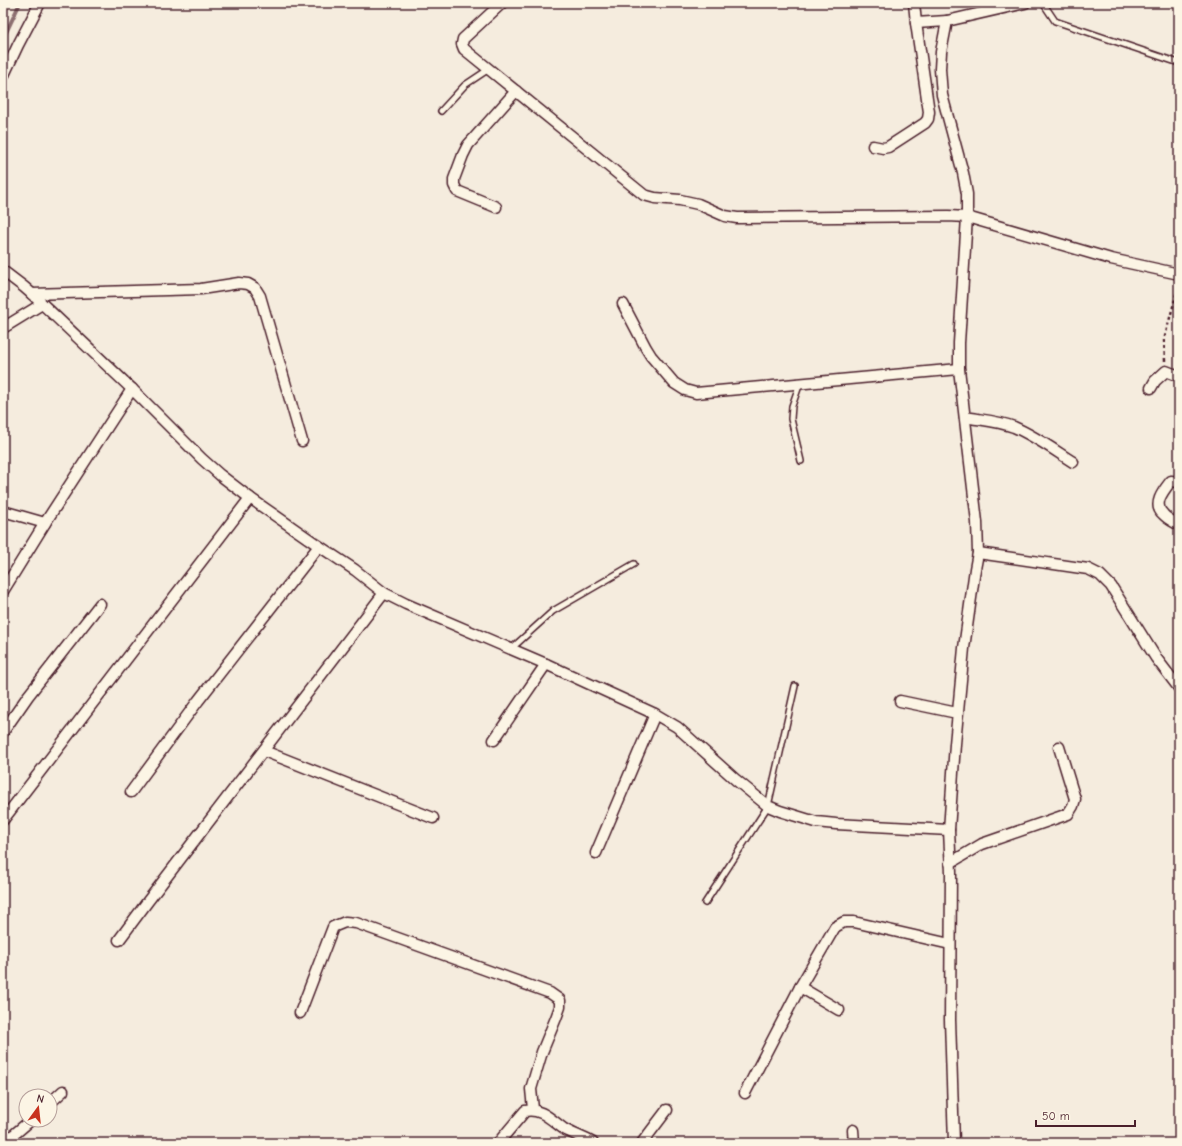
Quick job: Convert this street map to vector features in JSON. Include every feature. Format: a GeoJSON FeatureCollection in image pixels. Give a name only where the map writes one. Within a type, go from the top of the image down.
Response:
{"type":"FeatureCollection","features":[{"type":"Feature","properties":{"kind":"street"},"geometry":{"type":"LineString","coordinates":[[3,77],[40,3]]}},
{"type":"Feature","properties":{"kind":"street"},"geometry":{"type":"LineString","coordinates":[[502,3],[467,34],[463,39],[462,44],[464,49],[644,194],[655,198],[680,200],[698,204],[725,216],[737,218],[948,216],[967,218],[1111,259],[1179,274]]}},
{"type":"Feature","properties":{"kind":"street"},"geometry":{"type":"LineString","coordinates":[[873,146],[883,148],[888,147],[925,124],[928,119],[929,112],[914,3]]}},
{"type":"Feature","properties":{"kind":"street"},"geometry":{"type":"LineString","coordinates":[[916,23],[947,21],[1025,3]]}},
{"type":"Feature","properties":{"kind":"street"},"geometry":{"type":"LineString","coordinates":[[947,21],[941,52],[940,69],[942,95],[963,173],[967,194],[959,369],[977,522],[978,553],[964,648],[957,713],[951,783],[949,830],[950,1020],[954,1143]]}},
{"type":"Feature","properties":{"kind":"street"},"geometry":{"type":"LineString","coordinates":[[496,207],[457,191],[454,185],[454,178],[468,145],[516,91]]}},
{"type":"Feature","properties":{"kind":"street"},"geometry":{"type":"LineString","coordinates":[[3,271],[32,294],[132,389],[202,459],[250,498],[355,570],[384,593],[406,604],[546,664],[655,714],[677,727],[736,780],[768,806],[780,812],[816,822],[949,830]]}},
{"type":"Feature","properties":{"kind":"street"},"geometry":{"type":"LineString","coordinates":[[32,294],[201,289],[239,283],[248,284],[255,288],[260,296],[302,441]]}},
{"type":"Feature","properties":{"kind":"street"},"geometry":{"type":"LineString","coordinates":[[3,328],[42,304]]}},
{"type":"Feature","properties":{"kind":"street"},"geometry":{"type":"LineString","coordinates":[[624,304],[651,356],[674,383],[685,390],[696,392],[959,369]]}},
{"type":"Feature","properties":{"kind":"street"},"geometry":{"type":"LineString","coordinates":[[1151,388],[1155,380],[1166,371],[1179,376]]}},
{"type":"Feature","properties":{"kind":"street"},"geometry":{"type":"LineString","coordinates":[[3,591],[45,523],[132,389]]}},
{"type":"Feature","properties":{"kind":"street"},"geometry":{"type":"LineString","coordinates":[[965,417],[1014,427],[1037,438],[1073,462]]}},
{"type":"Feature","properties":{"kind":"street"},"geometry":{"type":"LineString","coordinates":[[1179,482],[1171,481],[1165,488],[1159,500],[1159,507],[1162,514],[1179,525]]}},
{"type":"Feature","properties":{"kind":"street"},"geometry":{"type":"LineString","coordinates":[[3,820],[250,498]]}},
{"type":"Feature","properties":{"kind":"street"},"geometry":{"type":"LineString","coordinates":[[3,512],[45,523]]}},
{"type":"Feature","properties":{"kind":"street"},"geometry":{"type":"LineString","coordinates":[[131,792],[198,701],[319,546]]}},
{"type":"Feature","properties":{"kind":"street"},"geometry":{"type":"LineString","coordinates":[[978,553],[1088,569],[1100,575],[1111,586],[1156,658],[1179,688]]}},
{"type":"Feature","properties":{"kind":"street"},"geometry":{"type":"LineString","coordinates":[[119,940],[384,593]]}},
{"type":"Feature","properties":{"kind":"street"},"geometry":{"type":"LineString","coordinates":[[3,732],[28,696],[100,604]]}},
{"type":"Feature","properties":{"kind":"street"},"geometry":{"type":"LineString","coordinates":[[494,740],[546,664]]}},
{"type":"Feature","properties":{"kind":"street"},"geometry":{"type":"LineString","coordinates":[[900,701],[957,713]]}},
{"type":"Feature","properties":{"kind":"street"},"geometry":{"type":"LineString","coordinates":[[596,853],[655,714]]}},
{"type":"Feature","properties":{"kind":"street"},"geometry":{"type":"LineString","coordinates":[[950,863],[982,844],[1068,814],[1075,799],[1059,747]]}},
{"type":"Feature","properties":{"kind":"street"},"geometry":{"type":"LineString","coordinates":[[264,750],[433,818]]}},
{"type":"Feature","properties":{"kind":"street"},"geometry":{"type":"LineString","coordinates":[[300,1013],[333,928],[345,922],[356,923],[550,993],[560,1000],[560,1007],[542,1052],[531,1089],[533,1110]]}},
{"type":"Feature","properties":{"kind":"street"},"geometry":{"type":"LineString","coordinates":[[745,1093],[800,987],[835,927],[844,922],[854,922],[950,944]]}},
{"type":"Feature","properties":{"kind":"street"},"geometry":{"type":"LineString","coordinates":[[800,987],[838,1010]]}},
{"type":"Feature","properties":{"kind":"street"},"geometry":{"type":"LineString","coordinates":[[58,1096],[63,1091]]}},
{"type":"Feature","properties":{"kind":"street"},"geometry":{"type":"LineString","coordinates":[[498,1143],[525,1111],[533,1110],[545,1115],[565,1129],[593,1143]]}},
{"type":"Feature","properties":{"kind":"street"},"geometry":{"type":"LineString","coordinates":[[642,1143],[667,1110]]}},
{"type":"Feature","properties":{"kind":"street"},"geometry":{"type":"LineString","coordinates":[[4,1143],[21,1128]]}},
{"type":"Feature","properties":{"kind":"street"},"geometry":{"type":"LineString","coordinates":[[853,1130],[854,1143]]}},
{"type":"Feature","properties":{"kind":"lane"},"geometry":{"type":"LineString","coordinates":[[1043,3],[1056,21],[1179,63]]}},
{"type":"Feature","properties":{"kind":"lane"},"geometry":{"type":"LineString","coordinates":[[441,111],[465,85],[489,69]]}},
{"type":"Feature","properties":{"kind":"lane"},"geometry":{"type":"LineString","coordinates":[[800,383],[792,406],[791,419],[801,461]]}},
{"type":"Feature","properties":{"kind":"lane"},"geometry":{"type":"LineString","coordinates":[[511,649],[553,611],[634,564]]}},
{"type":"Feature","properties":{"kind":"lane"},"geometry":{"type":"LineString","coordinates":[[706,903],[768,806],[796,686]]}},
{"type":"Feature","properties":{"kind":"path"},"geometry":{"type":"LineString","coordinates":[[1166,371],[1164,340],[1179,284]]}},
{"type":"Feature","properties":{"kind":"waterway"},"geometry":{"type":"LineString","coordinates":[[3,39],[20,3]]}}]}
